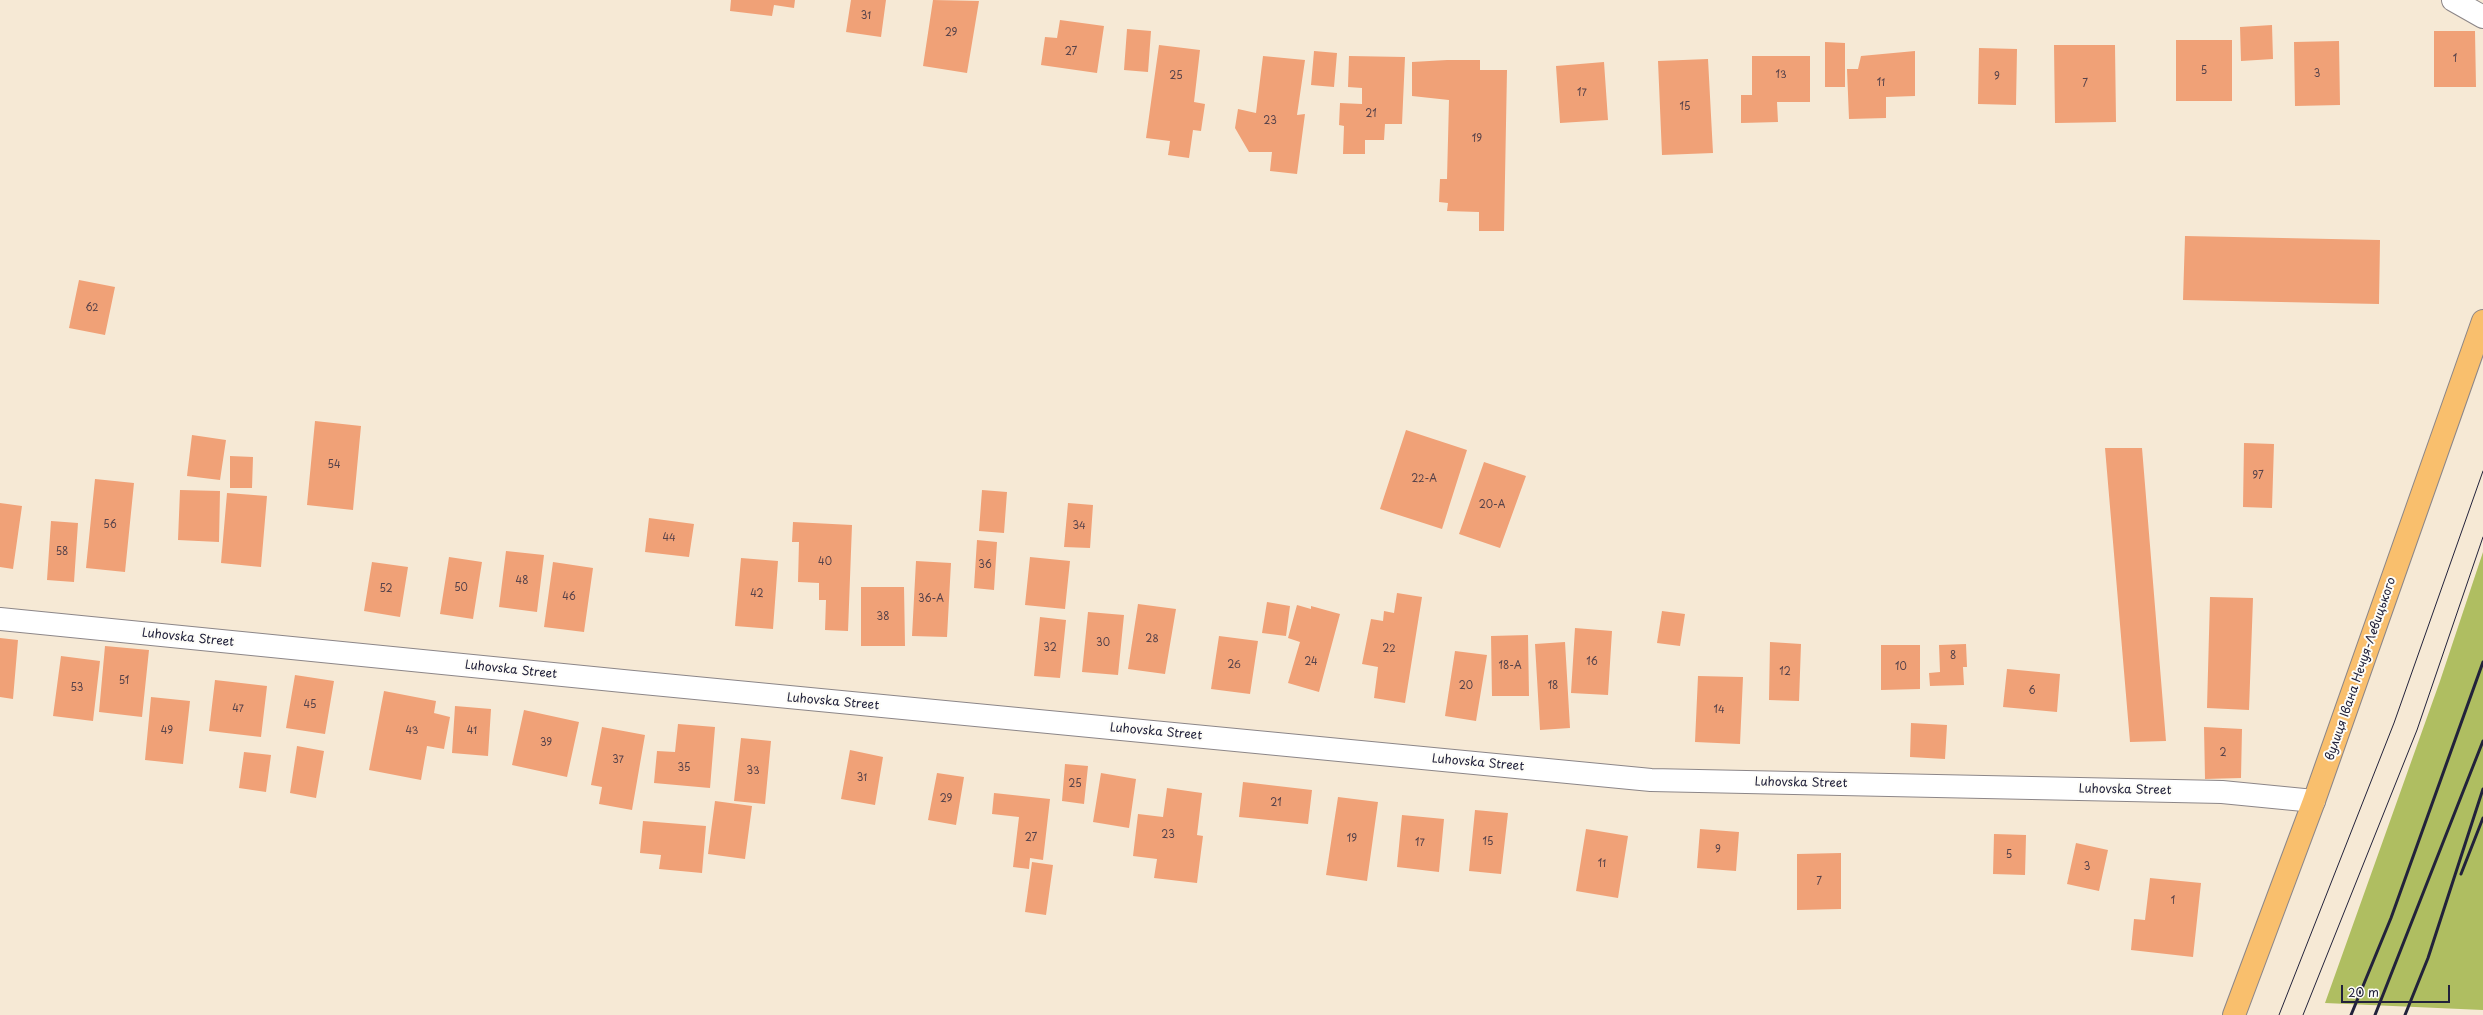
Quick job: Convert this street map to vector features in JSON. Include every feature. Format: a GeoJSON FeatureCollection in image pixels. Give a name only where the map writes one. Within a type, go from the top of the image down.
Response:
{"type":"FeatureCollection","features":[{"type":"Feature","properties":{"kind":"main road","name":"вулиця Івана Нечуя-Левицького"},"geometry":{"type":"LineString","coordinates":[[2234,1015],[2314,801],[2483,321]]}},
{"type":"Feature","properties":{"kind":"street"},"geometry":{"type":"LineString","coordinates":[[2453,0],[2483,17]]}},
{"type":"Feature","properties":{"kind":"street","name":"Luhovska Street"},"geometry":{"type":"LineString","coordinates":[[0,619],[633,682],[1651,780],[2222,792],[2314,801]]}},
{"type":"Feature","properties":{"kind":"green space"},"geometry":{"type":"Polygon","coordinates":[[[2483,552],[2483,1010],[2325,1003],[2440,681],[2483,552]]]}},
{"type":"Feature","properties":{"kind":"building"},"geometry":{"type":"Polygon","coordinates":[[[731,0],[795,0],[794,8],[774,5],[772,16],[730,11],[731,0]]]}},
{"type":"Feature","properties":{"kind":"building"},"geometry":{"type":"Polygon","coordinates":[[[851,0],[886,0],[881,37],[846,32],[851,0]]]}},
{"type":"Feature","properties":{"kind":"building"},"geometry":{"type":"Polygon","coordinates":[[[933,0],[979,1],[967,73],[923,66],[933,0]]]}},
{"type":"Feature","properties":{"kind":"building"},"geometry":{"type":"Polygon","coordinates":[[[1060,20],[1104,26],[1097,73],[1041,65],[1045,37],[1057,38],[1060,20]]]}},
{"type":"Feature","properties":{"kind":"building"},"geometry":{"type":"Polygon","coordinates":[[[2272,25],[2273,59],[2241,61],[2240,27],[2272,25]]]}},
{"type":"Feature","properties":{"kind":"building"},"geometry":{"type":"Polygon","coordinates":[[[1127,29],[1151,31],[1148,72],[1124,70],[1127,29]]]}},
{"type":"Feature","properties":{"kind":"building"},"geometry":{"type":"Polygon","coordinates":[[[2434,31],[2475,31],[2476,87],[2434,87],[2434,31]]]}},
{"type":"Feature","properties":{"kind":"building"},"geometry":{"type":"Polygon","coordinates":[[[2176,40],[2232,40],[2232,101],[2176,101],[2176,40]]]}},
{"type":"Feature","properties":{"kind":"building"},"geometry":{"type":"Polygon","coordinates":[[[2339,41],[2340,105],[2295,106],[2294,42],[2339,41]]]}},
{"type":"Feature","properties":{"kind":"building"},"geometry":{"type":"Polygon","coordinates":[[[1825,42],[1845,43],[1845,87],[1825,87],[1825,42]]]}},
{"type":"Feature","properties":{"kind":"building"},"geometry":{"type":"Polygon","coordinates":[[[1159,45],[1200,50],[1194,102],[1205,104],[1201,131],[1193,130],[1189,158],[1168,155],[1170,141],[1146,138],[1159,45]]]}},
{"type":"Feature","properties":{"kind":"building"},"geometry":{"type":"Polygon","coordinates":[[[2054,45],[2115,45],[2116,122],[2055,123],[2054,45]]]}},
{"type":"Feature","properties":{"kind":"building"},"geometry":{"type":"Polygon","coordinates":[[[1979,48],[2017,49],[2016,105],[1978,104],[1979,48]]]}},
{"type":"Feature","properties":{"kind":"building"},"geometry":{"type":"Polygon","coordinates":[[[1314,51],[1337,53],[1334,87],[1311,85],[1314,51]]]}},
{"type":"Feature","properties":{"kind":"building"},"geometry":{"type":"Polygon","coordinates":[[[1915,51],[1915,96],[1886,97],[1886,118],[1849,119],[1847,69],[1858,69],[1861,56],[1915,51]]]}},
{"type":"Feature","properties":{"kind":"building"},"geometry":{"type":"Polygon","coordinates":[[[1263,56],[1305,60],[1297,115],[1305,114],[1297,174],[1270,171],[1272,152],[1249,152],[1235,128],[1238,109],[1256,113],[1263,56]]]}},
{"type":"Feature","properties":{"kind":"building"},"geometry":{"type":"Polygon","coordinates":[[[1349,56],[1405,57],[1402,124],[1385,124],[1384,140],[1365,140],[1365,154],[1343,154],[1344,126],[1339,125],[1340,103],[1362,104],[1362,88],[1348,87],[1349,56]]]}},
{"type":"Feature","properties":{"kind":"building"},"geometry":{"type":"Polygon","coordinates":[[[1752,56],[1810,56],[1810,102],[1777,102],[1778,122],[1741,123],[1741,95],[1752,95],[1752,56]]]}},
{"type":"Feature","properties":{"kind":"building"},"geometry":{"type":"Polygon","coordinates":[[[1708,59],[1713,153],[1662,155],[1658,61],[1708,59]]]}},
{"type":"Feature","properties":{"kind":"building"},"geometry":{"type":"Polygon","coordinates":[[[1480,60],[1480,70],[1507,70],[1504,231],[1479,231],[1479,212],[1447,211],[1448,203],[1439,202],[1440,179],[1447,179],[1449,100],[1412,96],[1412,62],[1480,60]]]}},
{"type":"Feature","properties":{"kind":"building"},"geometry":{"type":"Polygon","coordinates":[[[1604,62],[1608,120],[1560,123],[1556,66],[1604,62]]]}},
{"type":"Feature","properties":{"kind":"building"},"geometry":{"type":"Polygon","coordinates":[[[2185,236],[2380,240],[2379,304],[2183,300],[2185,236]]]}},
{"type":"Feature","properties":{"kind":"building"},"geometry":{"type":"Polygon","coordinates":[[[79,280],[115,287],[105,335],[69,328],[79,280]]]}},
{"type":"Feature","properties":{"kind":"building"},"geometry":{"type":"Polygon","coordinates":[[[315,421],[361,426],[353,510],[307,505],[315,421]]]}},
{"type":"Feature","properties":{"kind":"building"},"geometry":{"type":"Polygon","coordinates":[[[1406,430],[1467,450],[1442,529],[1380,509],[1406,430]]]}},
{"type":"Feature","properties":{"kind":"building"},"geometry":{"type":"Polygon","coordinates":[[[192,435],[226,440],[220,480],[187,476],[192,435]]]}},
{"type":"Feature","properties":{"kind":"building"},"geometry":{"type":"Polygon","coordinates":[[[2244,443],[2274,444],[2272,508],[2243,507],[2244,443]]]}},
{"type":"Feature","properties":{"kind":"building"},"geometry":{"type":"Polygon","coordinates":[[[2105,448],[2142,448],[2166,741],[2130,742],[2105,448]]]}},
{"type":"Feature","properties":{"kind":"building"},"geometry":{"type":"Polygon","coordinates":[[[230,456],[253,457],[252,488],[230,488],[230,456]]]}},
{"type":"Feature","properties":{"kind":"building"},"geometry":{"type":"Polygon","coordinates":[[[1484,462],[1526,476],[1500,548],[1459,534],[1484,462]]]}},
{"type":"Feature","properties":{"kind":"building"},"geometry":{"type":"Polygon","coordinates":[[[95,479],[134,483],[125,572],[86,568],[95,479]]]}},
{"type":"Feature","properties":{"kind":"building"},"geometry":{"type":"Polygon","coordinates":[[[180,490],[220,491],[219,542],[178,540],[180,490]]]}},
{"type":"Feature","properties":{"kind":"building"},"geometry":{"type":"Polygon","coordinates":[[[982,490],[1007,492],[1004,533],[979,531],[982,490]]]}},
{"type":"Feature","properties":{"kind":"building"},"geometry":{"type":"Polygon","coordinates":[[[227,493],[267,496],[261,567],[221,563],[227,493]]]}},
{"type":"Feature","properties":{"kind":"building"},"geometry":{"type":"Polygon","coordinates":[[[0,503],[22,506],[13,569],[0,567],[0,503]]]}},
{"type":"Feature","properties":{"kind":"building"},"geometry":{"type":"Polygon","coordinates":[[[1068,503],[1093,505],[1090,548],[1064,547],[1068,503]]]}},
{"type":"Feature","properties":{"kind":"building"},"geometry":{"type":"Polygon","coordinates":[[[649,518],[694,524],[689,557],[645,552],[649,518]]]}},
{"type":"Feature","properties":{"kind":"building"},"geometry":{"type":"Polygon","coordinates":[[[51,521],[78,523],[74,582],[47,580],[51,521]]]}},
{"type":"Feature","properties":{"kind":"building"},"geometry":{"type":"Polygon","coordinates":[[[793,522],[852,525],[848,631],[825,630],[826,600],[819,600],[819,583],[798,582],[799,542],[792,542],[793,522]]]}},
{"type":"Feature","properties":{"kind":"building"},"geometry":{"type":"Polygon","coordinates":[[[977,540],[997,542],[994,590],[974,588],[977,540]]]}},
{"type":"Feature","properties":{"kind":"building"},"geometry":{"type":"Polygon","coordinates":[[[506,551],[544,555],[537,612],[499,607],[506,551]]]}},
{"type":"Feature","properties":{"kind":"building"},"geometry":{"type":"Polygon","coordinates":[[[449,557],[482,562],[473,619],[440,614],[449,557]]]}},
{"type":"Feature","properties":{"kind":"building"},"geometry":{"type":"Polygon","coordinates":[[[1030,557],[1070,561],[1065,609],[1025,605],[1030,557]]]}},
{"type":"Feature","properties":{"kind":"building"},"geometry":{"type":"Polygon","coordinates":[[[741,558],[778,561],[773,629],[735,626],[741,558]]]}},
{"type":"Feature","properties":{"kind":"building"},"geometry":{"type":"Polygon","coordinates":[[[916,561],[951,563],[947,637],[912,636],[916,561]]]}},
{"type":"Feature","properties":{"kind":"building"},"geometry":{"type":"Polygon","coordinates":[[[372,562],[408,567],[400,617],[364,611],[372,562]]]}},
{"type":"Feature","properties":{"kind":"building"},"geometry":{"type":"Polygon","coordinates":[[[553,562],[593,568],[584,632],[544,627],[553,562]]]}},
{"type":"Feature","properties":{"kind":"building"},"geometry":{"type":"Polygon","coordinates":[[[861,587],[904,587],[905,646],[861,646],[861,587]]]}},
{"type":"Feature","properties":{"kind":"building"},"geometry":{"type":"Polygon","coordinates":[[[1397,593],[1422,597],[1405,703],[1374,698],[1378,667],[1362,664],[1371,619],[1383,621],[1384,611],[1394,613],[1397,593]]]}},
{"type":"Feature","properties":{"kind":"building"},"geometry":{"type":"Polygon","coordinates":[[[2210,597],[2253,598],[2249,710],[2207,708],[2210,597]]]}},
{"type":"Feature","properties":{"kind":"building"},"geometry":{"type":"Polygon","coordinates":[[[1267,602],[1290,606],[1286,636],[1262,633],[1267,602]]]}},
{"type":"Feature","properties":{"kind":"building"},"geometry":{"type":"Polygon","coordinates":[[[1138,604],[1176,609],[1165,674],[1128,669],[1138,604]]]}},
{"type":"Feature","properties":{"kind":"building"},"geometry":{"type":"Polygon","coordinates":[[[1297,605],[1311,609],[1311,606],[1340,614],[1319,692],[1288,683],[1300,642],[1288,638],[1297,605]]]}},
{"type":"Feature","properties":{"kind":"building"},"geometry":{"type":"Polygon","coordinates":[[[1662,611],[1685,614],[1680,646],[1657,643],[1662,611]]]}},
{"type":"Feature","properties":{"kind":"building"},"geometry":{"type":"Polygon","coordinates":[[[1088,612],[1124,615],[1118,675],[1082,672],[1088,612]]]}},
{"type":"Feature","properties":{"kind":"building"},"geometry":{"type":"Polygon","coordinates":[[[1040,617],[1066,620],[1060,678],[1034,676],[1040,617]]]}},
{"type":"Feature","properties":{"kind":"building"},"geometry":{"type":"Polygon","coordinates":[[[1575,628],[1612,631],[1608,695],[1571,693],[1575,628]]]}},
{"type":"Feature","properties":{"kind":"building"},"geometry":{"type":"Polygon","coordinates":[[[1528,635],[1529,696],[1492,696],[1491,636],[1528,635]]]}},
{"type":"Feature","properties":{"kind":"building"},"geometry":{"type":"Polygon","coordinates":[[[1219,636],[1258,641],[1250,694],[1211,689],[1219,636]]]}},
{"type":"Feature","properties":{"kind":"building"},"geometry":{"type":"Polygon","coordinates":[[[0,638],[18,640],[13,699],[0,697],[0,638]]]}},
{"type":"Feature","properties":{"kind":"building"},"geometry":{"type":"Polygon","coordinates":[[[1565,642],[1570,728],[1540,730],[1535,644],[1565,642]]]}},
{"type":"Feature","properties":{"kind":"building"},"geometry":{"type":"Polygon","coordinates":[[[1770,642],[1801,644],[1799,701],[1769,700],[1770,642]]]}},
{"type":"Feature","properties":{"kind":"building"},"geometry":{"type":"Polygon","coordinates":[[[1966,644],[1967,667],[1963,667],[1964,685],[1930,686],[1929,673],[1940,672],[1939,645],[1966,644]]]}},
{"type":"Feature","properties":{"kind":"building"},"geometry":{"type":"Polygon","coordinates":[[[1881,645],[1920,645],[1920,689],[1881,690],[1881,645]]]}},
{"type":"Feature","properties":{"kind":"building"},"geometry":{"type":"Polygon","coordinates":[[[105,646],[149,650],[142,717],[99,712],[105,646]]]}},
{"type":"Feature","properties":{"kind":"building"},"geometry":{"type":"Polygon","coordinates":[[[1455,651],[1487,655],[1476,721],[1445,716],[1455,651]]]}},
{"type":"Feature","properties":{"kind":"building"},"geometry":{"type":"Polygon","coordinates":[[[61,656],[100,661],[93,721],[53,716],[61,656]]]}},
{"type":"Feature","properties":{"kind":"building"},"geometry":{"type":"Polygon","coordinates":[[[2007,669],[2060,674],[2057,712],[2003,707],[2007,669]]]}},
{"type":"Feature","properties":{"kind":"building"},"geometry":{"type":"Polygon","coordinates":[[[295,675],[334,681],[325,734],[286,728],[295,675]]]}},
{"type":"Feature","properties":{"kind":"building"},"geometry":{"type":"Polygon","coordinates":[[[1698,676],[1743,677],[1740,744],[1695,742],[1698,676]]]}},
{"type":"Feature","properties":{"kind":"building"},"geometry":{"type":"Polygon","coordinates":[[[215,680],[267,686],[261,737],[209,731],[215,680]]]}},
{"type":"Feature","properties":{"kind":"building"},"geometry":{"type":"Polygon","coordinates":[[[384,691],[436,701],[434,713],[450,717],[444,749],[427,746],[421,780],[369,770],[384,691]]]}},
{"type":"Feature","properties":{"kind":"building"},"geometry":{"type":"Polygon","coordinates":[[[151,697],[190,701],[183,764],[145,760],[151,697]]]}},
{"type":"Feature","properties":{"kind":"building"},"geometry":{"type":"Polygon","coordinates":[[[455,706],[491,709],[488,756],[452,753],[455,706]]]}},
{"type":"Feature","properties":{"kind":"building"},"geometry":{"type":"Polygon","coordinates":[[[524,710],[579,722],[567,777],[512,765],[524,710]]]}},
{"type":"Feature","properties":{"kind":"building"},"geometry":{"type":"Polygon","coordinates":[[[1911,723],[1947,725],[1945,759],[1910,757],[1911,723]]]}},
{"type":"Feature","properties":{"kind":"building"},"geometry":{"type":"Polygon","coordinates":[[[678,724],[715,727],[710,788],[654,783],[657,751],[675,752],[678,724]]]}},
{"type":"Feature","properties":{"kind":"building"},"geometry":{"type":"Polygon","coordinates":[[[602,727],[645,735],[632,810],[599,804],[602,787],[591,785],[602,727]]]}},
{"type":"Feature","properties":{"kind":"building"},"geometry":{"type":"Polygon","coordinates":[[[2204,727],[2242,729],[2241,778],[2205,779],[2204,727]]]}},
{"type":"Feature","properties":{"kind":"building"},"geometry":{"type":"Polygon","coordinates":[[[741,738],[771,741],[765,804],[734,801],[741,738]]]}},
{"type":"Feature","properties":{"kind":"building"},"geometry":{"type":"Polygon","coordinates":[[[297,746],[324,751],[316,798],[290,793],[297,746]]]}},
{"type":"Feature","properties":{"kind":"building"},"geometry":{"type":"Polygon","coordinates":[[[850,750],[883,757],[875,805],[841,799],[850,750]]]}},
{"type":"Feature","properties":{"kind":"building"},"geometry":{"type":"Polygon","coordinates":[[[244,752],[271,755],[266,792],[239,788],[244,752]]]}},
{"type":"Feature","properties":{"kind":"building"},"geometry":{"type":"Polygon","coordinates":[[[1065,764],[1088,766],[1084,804],[1062,801],[1065,764]]]}},
{"type":"Feature","properties":{"kind":"building"},"geometry":{"type":"Polygon","coordinates":[[[937,773],[964,777],[956,825],[928,820],[937,773]]]}},
{"type":"Feature","properties":{"kind":"building"},"geometry":{"type":"Polygon","coordinates":[[[1101,773],[1136,779],[1129,828],[1093,822],[1101,773]]]}},
{"type":"Feature","properties":{"kind":"building"},"geometry":{"type":"Polygon","coordinates":[[[1243,782],[1312,790],[1308,824],[1239,817],[1243,782]]]}},
{"type":"Feature","properties":{"kind":"building"},"geometry":{"type":"Polygon","coordinates":[[[1167,788],[1202,793],[1197,835],[1203,836],[1197,883],[1154,878],[1157,859],[1133,856],[1138,814],[1163,817],[1167,788]]]}},
{"type":"Feature","properties":{"kind":"building"},"geometry":{"type":"Polygon","coordinates":[[[994,793],[1050,799],[1043,860],[1030,858],[1029,869],[1013,867],[1019,817],[992,814],[994,793]]]}},
{"type":"Feature","properties":{"kind":"building"},"geometry":{"type":"Polygon","coordinates":[[[1338,797],[1378,802],[1367,881],[1326,875],[1338,797]]]}},
{"type":"Feature","properties":{"kind":"building"},"geometry":{"type":"Polygon","coordinates":[[[715,801],[752,806],[745,859],[708,854],[715,801]]]}},
{"type":"Feature","properties":{"kind":"building"},"geometry":{"type":"Polygon","coordinates":[[[1475,810],[1508,813],[1501,874],[1469,871],[1475,810]]]}},
{"type":"Feature","properties":{"kind":"building"},"geometry":{"type":"Polygon","coordinates":[[[1402,815],[1444,819],[1439,872],[1397,867],[1402,815]]]}},
{"type":"Feature","properties":{"kind":"building"},"geometry":{"type":"Polygon","coordinates":[[[643,821],[706,826],[702,873],[659,869],[661,855],[640,853],[643,821]]]}},
{"type":"Feature","properties":{"kind":"building"},"geometry":{"type":"Polygon","coordinates":[[[1586,829],[1628,836],[1618,898],[1576,891],[1586,829]]]}},
{"type":"Feature","properties":{"kind":"building"},"geometry":{"type":"Polygon","coordinates":[[[1700,829],[1739,832],[1736,871],[1697,868],[1700,829]]]}},
{"type":"Feature","properties":{"kind":"building"},"geometry":{"type":"Polygon","coordinates":[[[1994,834],[2026,835],[2025,875],[1993,874],[1994,834]]]}},
{"type":"Feature","properties":{"kind":"building"},"geometry":{"type":"Polygon","coordinates":[[[2076,843],[2108,850],[2099,891],[2067,884],[2076,843]]]}},
{"type":"Feature","properties":{"kind":"building"},"geometry":{"type":"Polygon","coordinates":[[[1841,853],[1841,909],[1797,910],[1797,854],[1841,853]]]}},
{"type":"Feature","properties":{"kind":"building"},"geometry":{"type":"Polygon","coordinates":[[[1032,862],[1053,865],[1046,915],[1025,912],[1032,862]]]}},
{"type":"Feature","properties":{"kind":"building"},"geometry":{"type":"Polygon","coordinates":[[[2150,878],[2201,883],[2193,957],[2131,950],[2134,919],[2145,920],[2150,878]]]}},
{"type":"Feature","properties":{"kind":"tram line"},"geometry":{"type":"LineString","coordinates":[[2279,1015],[2394,723],[2483,471]]}},
{"type":"Feature","properties":{"kind":"tram line"},"geometry":{"type":"LineString","coordinates":[[2303,1015],[2417,730],[2483,537]]}},
{"type":"Feature","properties":{"kind":"railway"},"geometry":{"type":"LineString","coordinates":[[2351,1015],[2391,918],[2483,662]]}},
{"type":"Feature","properties":{"kind":"railway"},"geometry":{"type":"LineString","coordinates":[[2375,1015],[2483,741]]}},
{"type":"Feature","properties":{"kind":"railway"},"geometry":{"type":"LineString","coordinates":[[2405,1015],[2428,958],[2483,789]]}},
{"type":"Feature","properties":{"kind":"railway"},"geometry":{"type":"LineString","coordinates":[[2461,874],[2483,818]]}}]}
